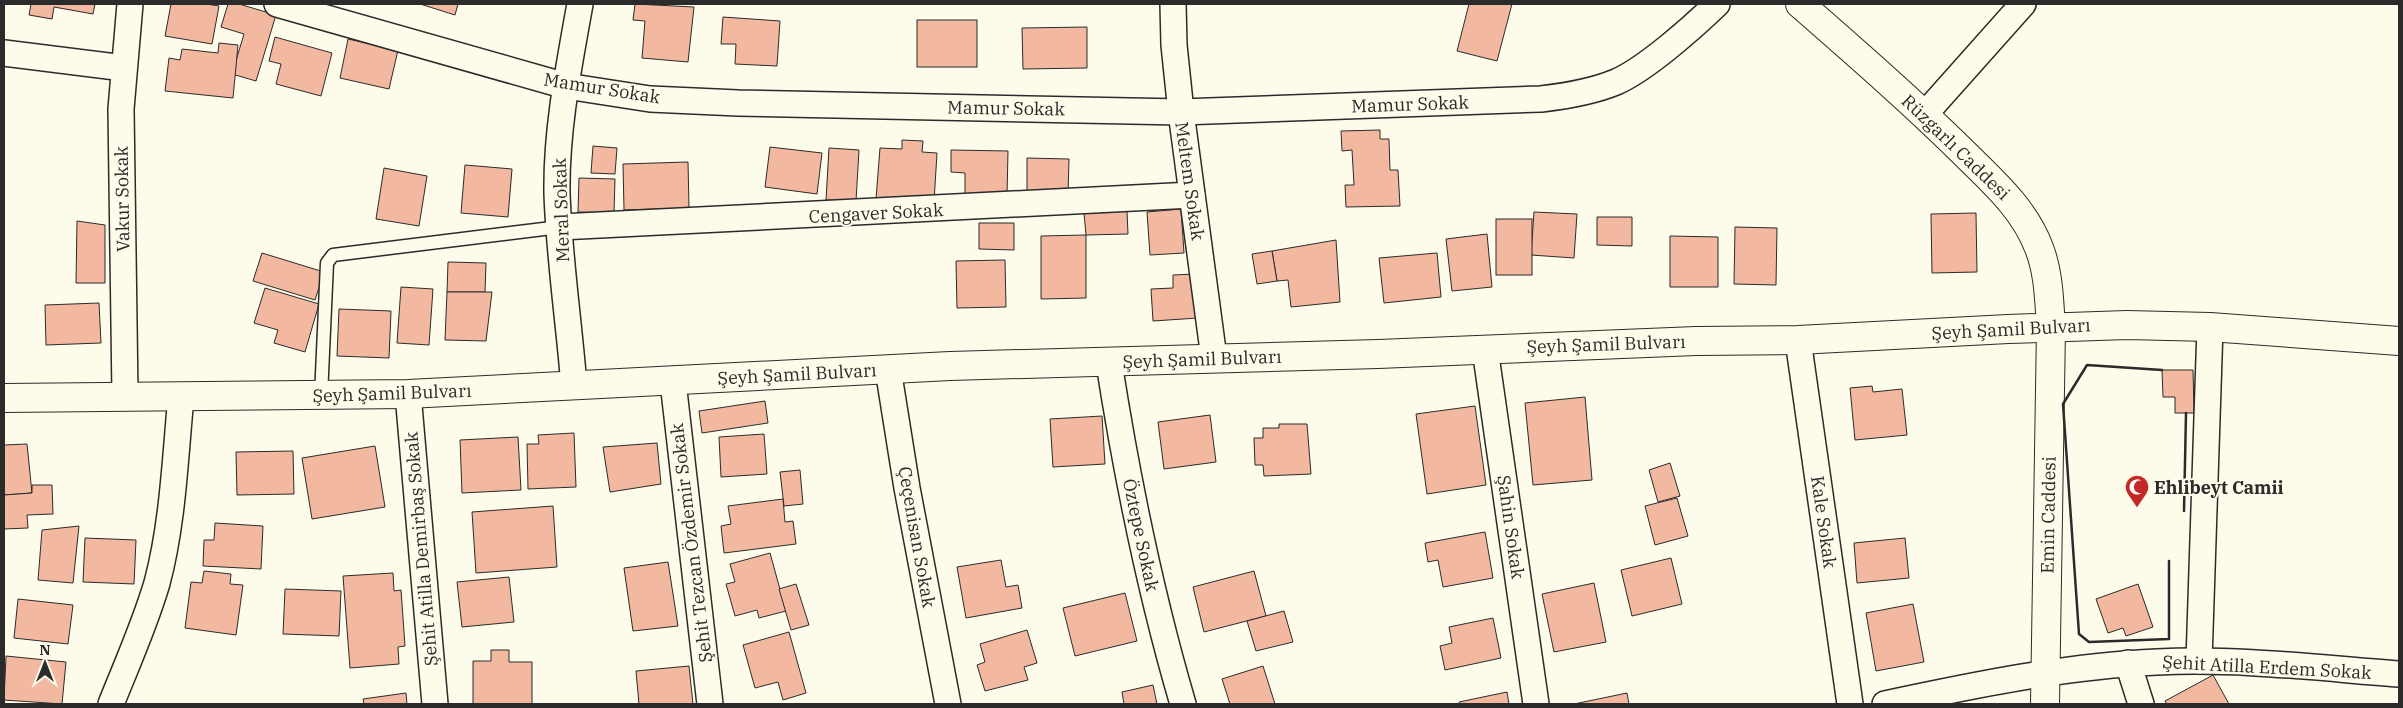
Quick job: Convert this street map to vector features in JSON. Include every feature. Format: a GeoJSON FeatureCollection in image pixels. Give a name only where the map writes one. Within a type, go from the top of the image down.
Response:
{"type":"FeatureCollection","features":[{"type":"Feature","properties":{"kind":"main road","name":"Rüzgarlı Caddesi"},"geometry":{"type":"LineString","coordinates":[[1800,4],[1924,114],[2012,200],[2040,248],[2046,273],[2051,327]]}},
{"type":"Feature","properties":{"kind":"main road","name":"Şeyh Şamil Bulvarı"},"geometry":{"type":"LineString","coordinates":[[4,398],[126,395],[181,397],[408,394],[673,382],[888,369],[1696,341],[1798,340],[2127,325],[2210,327],[2399,341]]}},
{"type":"Feature","properties":{"kind":"main road","name":"Emin Caddesi"},"geometry":{"type":"LineString","coordinates":[[2045,704],[2051,327]]}},
{"type":"Feature","properties":{"kind":"street","name":"Vakur Sokak"},"geometry":{"type":"LineString","coordinates":[[126,395],[121,119],[130,4]]}},
{"type":"Feature","properties":{"kind":"street","name":"Mamur Sokak"},"geometry":{"type":"LineString","coordinates":[[277,4],[566,86],[650,98],[738,103],[1181,112],[1541,99],[1573,95],[1618,81],[1658,55],[1717,4]]}},
{"type":"Feature","properties":{"kind":"street","name":"Meral Sokak"},"geometry":{"type":"LineString","coordinates":[[574,386],[560,228],[558,158],[566,86],[580,4]]}},
{"type":"Feature","properties":{"kind":"street","name":"Meltem Sokak"},"geometry":{"type":"LineString","coordinates":[[1173,4],[1174,45],[1181,112],[1214,358]]}},
{"type":"Feature","properties":{"kind":"street"},"geometry":{"type":"LineString","coordinates":[[1924,114],[2023,4]]}},
{"type":"Feature","properties":{"kind":"street"},"geometry":{"type":"LineString","coordinates":[[4,53],[124,68]]}},
{"type":"Feature","properties":{"kind":"street","name":"Cengaver Sokak"},"geometry":{"type":"LineString","coordinates":[[560,228],[1192,195]]}},
{"type":"Feature","properties":{"kind":"street"},"geometry":{"type":"LineString","coordinates":[[2199,661],[2210,327]]}},
{"type":"Feature","properties":{"kind":"street","name":"Kale Sokak"},"geometry":{"type":"LineString","coordinates":[[1798,340],[1850,704]]}},
{"type":"Feature","properties":{"kind":"street","name":"Şahin Sokak"},"geometry":{"type":"LineString","coordinates":[[1485,349],[1536,704]]}},
{"type":"Feature","properties":{"kind":"street","name":"Öztepe Sokak"},"geometry":{"type":"LineString","coordinates":[[1109,362],[1123,450],[1146,566],[1183,704]]}},
{"type":"Feature","properties":{"kind":"street","name":"Çeçenisan Sokak"},"geometry":{"type":"LineString","coordinates":[[888,369],[907,488],[948,704]]}},
{"type":"Feature","properties":{"kind":"street","name":"Şehit Tezcan Özdemir Sokak"},"geometry":{"type":"LineString","coordinates":[[673,382],[710,704]]}},
{"type":"Feature","properties":{"kind":"street","name":"Şehit Atilla Demirbaş Sokak"},"geometry":{"type":"LineString","coordinates":[[408,394],[435,704]]}},
{"type":"Feature","properties":{"kind":"street"},"geometry":{"type":"LineString","coordinates":[[111,704],[157,583],[166,544],[181,397]]}},
{"type":"Feature","properties":{"kind":"street","name":"Şehit Atilla Erdem Sokak"},"geometry":{"type":"LineString","coordinates":[[1885,704],[2045,674],[2128,663],[2199,661],[2399,674]]}},
{"type":"Feature","properties":{"kind":"street"},"geometry":{"type":"LineString","coordinates":[[2128,663],[2140,704]]}},
{"type":"Feature","properties":{"kind":"lane"},"geometry":{"type":"LineString","coordinates":[[321,396],[327,263],[333,255],[560,228]]}},
{"type":"Feature","properties":{"kind":"building"},"geometry":{"type":"Polygon","coordinates":[[[31,4],[95,4],[93,14],[54,7],[52,19],[29,15],[31,4]]]}},
{"type":"Feature","properties":{"kind":"building"},"geometry":{"type":"Polygon","coordinates":[[[171,4],[219,6],[212,44],[165,36],[171,4]]]}},
{"type":"Feature","properties":{"kind":"building"},"geometry":{"type":"Polygon","coordinates":[[[228,4],[239,4],[276,15],[256,81],[232,74],[244,34],[221,27],[228,4]]]}},
{"type":"Feature","properties":{"kind":"building"},"geometry":{"type":"Polygon","coordinates":[[[420,4],[458,4],[455,15],[420,4]]]}},
{"type":"Feature","properties":{"kind":"building"},"geometry":{"type":"Polygon","coordinates":[[[635,4],[694,7],[688,62],[642,58],[645,21],[633,20],[635,4]]]}},
{"type":"Feature","properties":{"kind":"building"},"geometry":{"type":"Polygon","coordinates":[[[1469,4],[1512,4],[1497,61],[1457,51],[1469,4]]]}},
{"type":"Feature","properties":{"kind":"building"},"geometry":{"type":"Polygon","coordinates":[[[723,17],[780,21],[777,66],[735,64],[736,44],[721,44],[723,17]]]}},
{"type":"Feature","properties":{"kind":"building"},"geometry":{"type":"Polygon","coordinates":[[[917,20],[977,20],[977,67],[917,67],[917,20]]]}},
{"type":"Feature","properties":{"kind":"building"},"geometry":{"type":"Polygon","coordinates":[[[1087,27],[1087,68],[1023,69],[1022,28],[1087,27]]]}},
{"type":"Feature","properties":{"kind":"building"},"geometry":{"type":"Polygon","coordinates":[[[275,37],[332,53],[321,96],[276,84],[281,64],[269,61],[275,37]]]}},
{"type":"Feature","properties":{"kind":"building"},"geometry":{"type":"Polygon","coordinates":[[[348,39],[398,50],[389,89],[340,78],[348,39]]]}},
{"type":"Feature","properties":{"kind":"building"},"geometry":{"type":"Polygon","coordinates":[[[219,43],[238,45],[233,98],[165,91],[169,58],[180,60],[182,49],[218,53],[219,43]]]}},
{"type":"Feature","properties":{"kind":"building"},"geometry":{"type":"Polygon","coordinates":[[[1380,130],[1380,139],[1389,139],[1390,170],[1398,170],[1400,206],[1346,207],[1345,185],[1354,185],[1352,150],[1342,151],[1341,131],[1380,130]]]}},
{"type":"Feature","properties":{"kind":"building"},"geometry":{"type":"Polygon","coordinates":[[[902,140],[923,141],[922,152],[937,153],[934,202],[876,199],[880,148],[902,149],[902,140]]]}},
{"type":"Feature","properties":{"kind":"building"},"geometry":{"type":"Polygon","coordinates":[[[593,146],[617,148],[615,174],[591,173],[593,146]]]}},
{"type":"Feature","properties":{"kind":"building"},"geometry":{"type":"Polygon","coordinates":[[[770,147],[822,153],[817,194],[765,187],[770,147]]]}},
{"type":"Feature","properties":{"kind":"building"},"geometry":{"type":"Polygon","coordinates":[[[829,148],[859,150],[856,201],[826,200],[829,148]]]}},
{"type":"Feature","properties":{"kind":"building"},"geometry":{"type":"Polygon","coordinates":[[[951,150],[1008,151],[1007,196],[965,195],[965,173],[951,172],[951,150]]]}},
{"type":"Feature","properties":{"kind":"building"},"geometry":{"type":"Polygon","coordinates":[[[1027,158],[1069,159],[1068,194],[1027,193],[1027,158]]]}},
{"type":"Feature","properties":{"kind":"building"},"geometry":{"type":"Polygon","coordinates":[[[688,162],[689,208],[624,210],[623,164],[688,162]]]}},
{"type":"Feature","properties":{"kind":"building"},"geometry":{"type":"Polygon","coordinates":[[[465,165],[512,169],[508,217],[461,213],[465,165]]]}},
{"type":"Feature","properties":{"kind":"building"},"geometry":{"type":"Polygon","coordinates":[[[384,168],[427,176],[419,226],[376,219],[384,168]]]}},
{"type":"Feature","properties":{"kind":"building"},"geometry":{"type":"Polygon","coordinates":[[[579,178],[615,179],[614,213],[578,212],[579,178]]]}},
{"type":"Feature","properties":{"kind":"building"},"geometry":{"type":"Polygon","coordinates":[[[1181,209],[1184,253],[1150,255],[1147,212],[1181,209]]]}},
{"type":"Feature","properties":{"kind":"building"},"geometry":{"type":"Polygon","coordinates":[[[1127,211],[1128,234],[1086,235],[1084,213],[1127,211]]]}},
{"type":"Feature","properties":{"kind":"building"},"geometry":{"type":"Polygon","coordinates":[[[1534,212],[1577,214],[1574,258],[1531,255],[1534,212]]]}},
{"type":"Feature","properties":{"kind":"building"},"geometry":{"type":"Polygon","coordinates":[[[1976,213],[1977,272],[1932,273],[1931,214],[1976,213]]]}},
{"type":"Feature","properties":{"kind":"building"},"geometry":{"type":"Polygon","coordinates":[[[1597,217],[1632,217],[1632,246],[1597,245],[1597,217]]]}},
{"type":"Feature","properties":{"kind":"building"},"geometry":{"type":"Polygon","coordinates":[[[1496,219],[1532,219],[1532,275],[1496,275],[1496,219]]]}},
{"type":"Feature","properties":{"kind":"building"},"geometry":{"type":"Polygon","coordinates":[[[77,221],[105,225],[105,283],[76,283],[77,221]]]}},
{"type":"Feature","properties":{"kind":"building"},"geometry":{"type":"Polygon","coordinates":[[[979,223],[1014,223],[1014,250],[979,249],[979,223]]]}},
{"type":"Feature","properties":{"kind":"building"},"geometry":{"type":"Polygon","coordinates":[[[1735,227],[1777,228],[1776,285],[1734,284],[1735,227]]]}},
{"type":"Feature","properties":{"kind":"building"},"geometry":{"type":"Polygon","coordinates":[[[1487,234],[1492,287],[1452,291],[1446,239],[1487,234]]]}},
{"type":"Feature","properties":{"kind":"building"},"geometry":{"type":"Polygon","coordinates":[[[1086,235],[1086,298],[1041,299],[1041,236],[1086,235]]]}},
{"type":"Feature","properties":{"kind":"building"},"geometry":{"type":"Polygon","coordinates":[[[1670,236],[1718,237],[1718,287],[1670,287],[1670,236]]]}},
{"type":"Feature","properties":{"kind":"building"},"geometry":{"type":"Polygon","coordinates":[[[1336,240],[1340,302],[1291,307],[1288,280],[1277,281],[1272,251],[1336,240]]]}},
{"type":"Feature","properties":{"kind":"building"},"geometry":{"type":"Polygon","coordinates":[[[1272,251],[1277,281],[1257,284],[1252,254],[1272,251]]]}},
{"type":"Feature","properties":{"kind":"building"},"geometry":{"type":"Polygon","coordinates":[[[262,253],[324,272],[315,300],[253,281],[262,253]]]}},
{"type":"Feature","properties":{"kind":"building"},"geometry":{"type":"Polygon","coordinates":[[[1437,253],[1441,297],[1384,303],[1379,258],[1437,253]]]}},
{"type":"Feature","properties":{"kind":"building"},"geometry":{"type":"Polygon","coordinates":[[[1005,260],[1006,307],[957,308],[956,261],[1005,260]]]}},
{"type":"Feature","properties":{"kind":"building"},"geometry":{"type":"Polygon","coordinates":[[[448,262],[486,263],[485,292],[447,292],[448,262]]]}},
{"type":"Feature","properties":{"kind":"building"},"geometry":{"type":"Polygon","coordinates":[[[1195,274],[1198,318],[1153,321],[1151,289],[1173,288],[1173,275],[1195,274]]]}},
{"type":"Feature","properties":{"kind":"building"},"geometry":{"type":"Polygon","coordinates":[[[401,287],[433,289],[429,345],[397,343],[401,287]]]}},
{"type":"Feature","properties":{"kind":"building"},"geometry":{"type":"Polygon","coordinates":[[[265,288],[319,304],[305,352],[274,343],[278,330],[254,323],[265,288]]]}},
{"type":"Feature","properties":{"kind":"building"},"geometry":{"type":"Polygon","coordinates":[[[447,292],[492,292],[486,341],[445,340],[447,292]]]}},
{"type":"Feature","properties":{"kind":"building"},"geometry":{"type":"Polygon","coordinates":[[[99,303],[101,343],[46,345],[45,305],[99,303]]]}},
{"type":"Feature","properties":{"kind":"building"},"geometry":{"type":"Polygon","coordinates":[[[339,309],[391,311],[389,358],[337,356],[339,309]]]}},
{"type":"Feature","properties":{"kind":"building"},"geometry":{"type":"Polygon","coordinates":[[[2162,370],[2193,370],[2194,413],[2175,413],[2175,397],[2163,397],[2162,370]]]}},
{"type":"Feature","properties":{"kind":"building"},"geometry":{"type":"Polygon","coordinates":[[[1872,386],[1873,392],[1902,389],[1907,435],[1855,440],[1850,388],[1872,386]]]}},
{"type":"Feature","properties":{"kind":"building"},"geometry":{"type":"Polygon","coordinates":[[[1585,397],[1592,480],[1533,485],[1525,403],[1585,397]]]}},
{"type":"Feature","properties":{"kind":"building"},"geometry":{"type":"Polygon","coordinates":[[[765,401],[768,423],[702,433],[699,411],[765,401]]]}},
{"type":"Feature","properties":{"kind":"building"},"geometry":{"type":"Polygon","coordinates":[[[1475,406],[1486,485],[1427,494],[1416,414],[1475,406]]]}},
{"type":"Feature","properties":{"kind":"building"},"geometry":{"type":"Polygon","coordinates":[[[1210,415],[1216,462],[1164,469],[1158,422],[1210,415]]]}},
{"type":"Feature","properties":{"kind":"building"},"geometry":{"type":"Polygon","coordinates":[[[1102,416],[1105,464],[1053,467],[1050,419],[1102,416]]]}},
{"type":"Feature","properties":{"kind":"building"},"geometry":{"type":"Polygon","coordinates":[[[1279,424],[1307,424],[1311,474],[1264,476],[1263,465],[1255,465],[1254,438],[1263,438],[1263,428],[1279,428],[1279,424]]]}},
{"type":"Feature","properties":{"kind":"building"},"geometry":{"type":"Polygon","coordinates":[[[574,433],[576,487],[528,489],[527,444],[539,444],[538,435],[574,433]]]}},
{"type":"Feature","properties":{"kind":"building"},"geometry":{"type":"Polygon","coordinates":[[[764,434],[767,474],[721,477],[719,437],[764,434]]]}},
{"type":"Feature","properties":{"kind":"building"},"geometry":{"type":"Polygon","coordinates":[[[518,437],[521,490],[462,493],[460,440],[518,437]]]}},
{"type":"Feature","properties":{"kind":"building"},"geometry":{"type":"Polygon","coordinates":[[[657,443],[661,484],[610,492],[603,447],[657,443]]]}},
{"type":"Feature","properties":{"kind":"building"},"geometry":{"type":"Polygon","coordinates":[[[27,444],[32,493],[4,495],[4,445],[27,444]]]}},
{"type":"Feature","properties":{"kind":"building"},"geometry":{"type":"Polygon","coordinates":[[[375,446],[385,507],[312,519],[302,458],[375,446]]]}},
{"type":"Feature","properties":{"kind":"building"},"geometry":{"type":"Polygon","coordinates":[[[293,451],[294,494],[237,495],[236,452],[293,451]]]}},
{"type":"Feature","properties":{"kind":"building"},"geometry":{"type":"Polygon","coordinates":[[[1670,463],[1680,496],[1658,502],[1649,470],[1670,463]]]}},
{"type":"Feature","properties":{"kind":"building"},"geometry":{"type":"Polygon","coordinates":[[[800,470],[803,504],[784,506],[780,472],[800,470]]]}},
{"type":"Feature","properties":{"kind":"building"},"geometry":{"type":"Polygon","coordinates":[[[32,485],[52,485],[53,514],[27,515],[28,528],[4,529],[4,495],[32,493],[32,485]]]}},
{"type":"Feature","properties":{"kind":"building"},"geometry":{"type":"Polygon","coordinates":[[[1677,498],[1688,536],[1655,545],[1645,506],[1677,498]]]}},
{"type":"Feature","properties":{"kind":"building"},"geometry":{"type":"Polygon","coordinates":[[[783,499],[785,522],[793,521],[796,544],[724,553],[721,526],[731,524],[728,506],[783,499]]]}},
{"type":"Feature","properties":{"kind":"building"},"geometry":{"type":"Polygon","coordinates":[[[553,506],[557,567],[476,573],[472,512],[553,506]]]}},
{"type":"Feature","properties":{"kind":"building"},"geometry":{"type":"Polygon","coordinates":[[[215,523],[263,526],[261,569],[203,566],[204,540],[214,540],[215,523]]]}},
{"type":"Feature","properties":{"kind":"building"},"geometry":{"type":"Polygon","coordinates":[[[79,526],[73,583],[38,580],[42,530],[79,526]]]}},
{"type":"Feature","properties":{"kind":"building"},"geometry":{"type":"Polygon","coordinates":[[[1485,532],[1493,578],[1443,587],[1438,560],[1428,562],[1425,543],[1485,532]]]}},
{"type":"Feature","properties":{"kind":"building"},"geometry":{"type":"Polygon","coordinates":[[[85,538],[136,540],[134,584],[83,582],[85,538]]]}},
{"type":"Feature","properties":{"kind":"building"},"geometry":{"type":"Polygon","coordinates":[[[1905,538],[1909,578],[1857,583],[1854,543],[1905,538]]]}},
{"type":"Feature","properties":{"kind":"building"},"geometry":{"type":"Polygon","coordinates":[[[770,553],[786,611],[759,618],[757,610],[735,616],[726,584],[735,582],[730,564],[770,553]]]}},
{"type":"Feature","properties":{"kind":"building"},"geometry":{"type":"Polygon","coordinates":[[[1671,558],[1682,604],[1632,616],[1621,570],[1671,558]]]}},
{"type":"Feature","properties":{"kind":"building"},"geometry":{"type":"Polygon","coordinates":[[[1001,560],[1006,587],[1018,585],[1022,608],[966,618],[957,567],[1001,560]]]}},
{"type":"Feature","properties":{"kind":"building"},"geometry":{"type":"Polygon","coordinates":[[[668,562],[678,626],[633,631],[624,568],[668,562]]]}},
{"type":"Feature","properties":{"kind":"building"},"geometry":{"type":"Polygon","coordinates":[[[204,571],[231,574],[230,584],[243,585],[236,635],[185,628],[191,582],[202,583],[204,571]]]}},
{"type":"Feature","properties":{"kind":"building"},"geometry":{"type":"Polygon","coordinates":[[[1254,571],[1266,616],[1204,632],[1193,587],[1254,571]]]}},
{"type":"Feature","properties":{"kind":"building"},"geometry":{"type":"Polygon","coordinates":[[[393,573],[394,591],[401,590],[405,646],[398,647],[399,664],[350,668],[343,576],[393,573]]]}},
{"type":"Feature","properties":{"kind":"building"},"geometry":{"type":"Polygon","coordinates":[[[509,577],[514,622],[462,627],[457,582],[509,577]]]}},
{"type":"Feature","properties":{"kind":"building"},"geometry":{"type":"Polygon","coordinates":[[[1594,583],[1606,642],[1554,652],[1542,594],[1594,583]]]}},
{"type":"Feature","properties":{"kind":"building"},"geometry":{"type":"Polygon","coordinates":[[[796,584],[809,625],[791,630],[779,589],[796,584]]]}},
{"type":"Feature","properties":{"kind":"building"},"geometry":{"type":"Polygon","coordinates":[[[2138,584],[2153,627],[2126,636],[2123,628],[2108,633],[2096,599],[2138,584]]]}},
{"type":"Feature","properties":{"kind":"building"},"geometry":{"type":"Polygon","coordinates":[[[285,589],[341,591],[339,636],[283,634],[285,589]]]}},
{"type":"Feature","properties":{"kind":"building"},"geometry":{"type":"Polygon","coordinates":[[[1125,593],[1137,641],[1075,656],[1063,608],[1125,593]]]}},
{"type":"Feature","properties":{"kind":"building"},"geometry":{"type":"Polygon","coordinates":[[[18,599],[73,605],[68,644],[14,638],[18,599]]]}},
{"type":"Feature","properties":{"kind":"building"},"geometry":{"type":"Polygon","coordinates":[[[1913,604],[1924,662],[1876,671],[1866,613],[1913,604]]]}},
{"type":"Feature","properties":{"kind":"building"},"geometry":{"type":"Polygon","coordinates":[[[1284,611],[1293,642],[1256,651],[1247,621],[1284,611]]]}},
{"type":"Feature","properties":{"kind":"building"},"geometry":{"type":"Polygon","coordinates":[[[1493,618],[1501,658],[1445,670],[1440,646],[1452,643],[1449,627],[1493,618]]]}},
{"type":"Feature","properties":{"kind":"building"},"geometry":{"type":"Polygon","coordinates":[[[1027,630],[1037,663],[1024,667],[1028,680],[985,691],[977,665],[985,662],[980,644],[1027,630]]]}},
{"type":"Feature","properties":{"kind":"building"},"geometry":{"type":"Polygon","coordinates":[[[789,632],[806,693],[783,700],[778,682],[755,688],[743,645],[789,632]]]}},
{"type":"Feature","properties":{"kind":"building"},"geometry":{"type":"Polygon","coordinates":[[[491,650],[509,650],[509,662],[532,662],[532,704],[473,704],[473,661],[491,661],[491,650]]]}},
{"type":"Feature","properties":{"kind":"building"},"geometry":{"type":"Polygon","coordinates":[[[6,656],[66,662],[62,704],[4,700],[6,656]]]}},
{"type":"Feature","properties":{"kind":"building"},"geometry":{"type":"Polygon","coordinates":[[[689,666],[693,704],[639,704],[636,671],[689,666]]]}},
{"type":"Feature","properties":{"kind":"building"},"geometry":{"type":"Polygon","coordinates":[[[1263,666],[1275,704],[1230,704],[1222,679],[1263,666]]]}},
{"type":"Feature","properties":{"kind":"building"},"geometry":{"type":"Polygon","coordinates":[[[2213,675],[2229,704],[2167,704],[2165,701],[2213,675]]]}},
{"type":"Feature","properties":{"kind":"building"},"geometry":{"type":"Polygon","coordinates":[[[1153,685],[1157,704],[1124,704],[1122,692],[1153,685]]]}},
{"type":"Feature","properties":{"kind":"building"},"geometry":{"type":"Polygon","coordinates":[[[1507,692],[1509,704],[1460,704],[1459,702],[1507,692]]]}},
{"type":"Feature","properties":{"kind":"building"},"geometry":{"type":"Polygon","coordinates":[[[406,693],[407,704],[364,704],[363,699],[406,693]]]}},
{"type":"Feature","properties":{"kind":"building"},"geometry":{"type":"Polygon","coordinates":[[[1627,693],[1629,704],[1574,704],[1627,693]]]}},
{"type":"Feature","properties":{"kind":"wall"},"geometry":{"type":"LineString","coordinates":[[2162,370],[2087,365],[2063,404],[2079,634],[2089,642],[2169,639],[2169,561]]}},
{"type":"Feature","properties":{"kind":"wall"},"geometry":{"type":"LineString","coordinates":[[2184,511],[2186,413]]}},
{"type":"Feature","properties":{"kind":"place","name":"Ehlibeyt Camii"},"geometry":{"type":"Point","coordinates":[2137,508]}}]}
